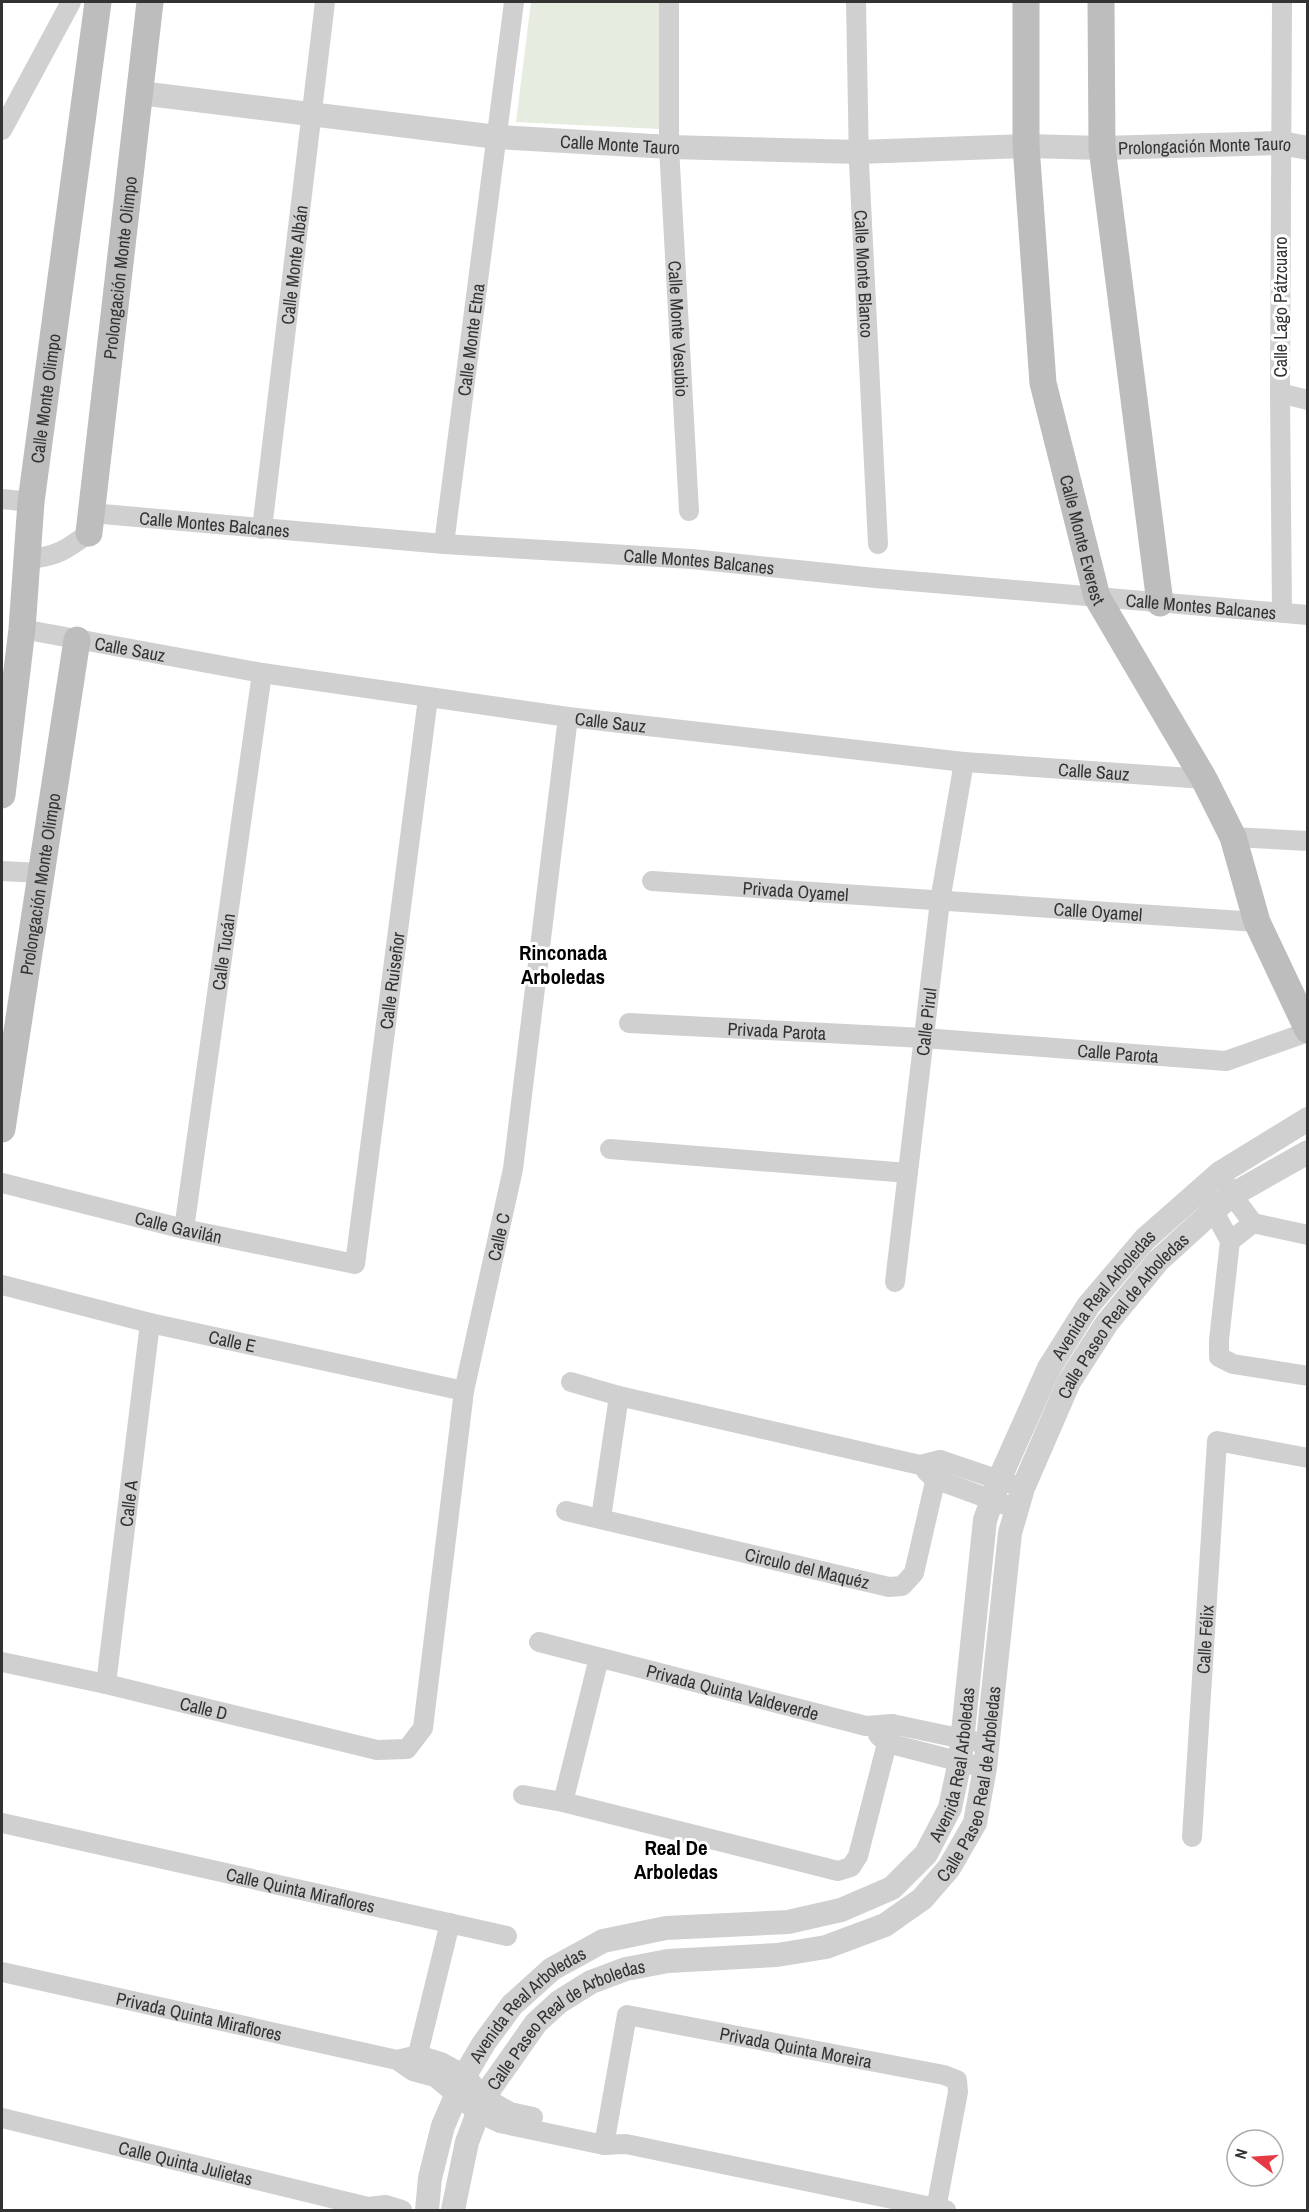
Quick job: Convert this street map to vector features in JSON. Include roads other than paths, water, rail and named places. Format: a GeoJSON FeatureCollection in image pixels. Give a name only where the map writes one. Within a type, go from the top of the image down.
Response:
{"type":"FeatureCollection","features":[{"type":"Feature","properties":{"kind":"main road","name":"Prolongación Monte Olimpo"},"geometry":{"type":"LineString","coordinates":[[90,523],[150,2]]}},
{"type":"Feature","properties":{"kind":"main road","name":"Calle Monte Everest"},"geometry":{"type":"LineString","coordinates":[[1026,2],[1026,146],[1043,383],[1097,597],[1204,779],[1233,837],[1257,922],[1308,1031]]}},
{"type":"Feature","properties":{"kind":"main road"},"geometry":{"type":"LineString","coordinates":[[1101,2],[1102,148],[1160,603]]}},
{"type":"Feature","properties":{"kind":"main road","name":"Calle Monte Olimpo"},"geometry":{"type":"LineString","coordinates":[[2,795],[22,629],[31,502],[93,3]]}},
{"type":"Feature","properties":{"kind":"main road","name":"Prolongación Monte Olimpo"},"geometry":{"type":"LineString","coordinates":[[2,1130],[76,640]]}},
{"type":"Feature","properties":{"kind":"street"},"geometry":{"type":"LineString","coordinates":[[2,130],[70,2]]}},
{"type":"Feature","properties":{"kind":"street","name":"Calle Monte Albán"},"geometry":{"type":"LineString","coordinates":[[262,529],[325,2]]}},
{"type":"Feature","properties":{"kind":"street","name":"Calle Monte Etna"},"geometry":{"type":"LineString","coordinates":[[444,544],[514,2]]}},
{"type":"Feature","properties":{"kind":"street","name":"Calle Monte Vesubio"},"geometry":{"type":"LineString","coordinates":[[669,2],[669,147],[688,511]]}},
{"type":"Feature","properties":{"kind":"street","name":"Calle Monte Blanco"},"geometry":{"type":"LineString","coordinates":[[856,2],[859,152],[878,544]]}},
{"type":"Feature","properties":{"kind":"street","name":"Calle Lago Pátzcuaro"},"geometry":{"type":"LineString","coordinates":[[1282,2],[1280,393],[1282,613]]}},
{"type":"Feature","properties":{"kind":"street","name":"Calle Monte Tauro"},"geometry":{"type":"LineString","coordinates":[[140,93],[497,137],[669,147],[859,152],[1026,146],[1102,148]]}},
{"type":"Feature","properties":{"kind":"street","name":"Prolongación Monte Tauro"},"geometry":{"type":"LineString","coordinates":[[1102,148],[1281,144],[1308,148]]}},
{"type":"Feature","properties":{"kind":"street"},"geometry":{"type":"LineString","coordinates":[[1280,393],[1308,400]]}},
{"type":"Feature","properties":{"kind":"street"},"geometry":{"type":"LineString","coordinates":[[2,499],[31,502]]}},
{"type":"Feature","properties":{"kind":"street"},"geometry":{"type":"LineString","coordinates":[[27,559],[48,557],[70,547],[90,523]]}},
{"type":"Feature","properties":{"kind":"street","name":"Calle Montes Balcanes"},"geometry":{"type":"LineString","coordinates":[[90,523],[262,529],[444,544],[692,559],[875,578],[1308,615]]}},
{"type":"Feature","properties":{"kind":"street","name":"Calle Sauz"},"geometry":{"type":"LineString","coordinates":[[22,629],[262,673],[568,717],[964,762],[1204,779]]}},
{"type":"Feature","properties":{"kind":"street","name":"Calle Tucán"},"geometry":{"type":"LineString","coordinates":[[184,1229],[262,673]]}},
{"type":"Feature","properties":{"kind":"street","name":"Calle Ruiseñor"},"geometry":{"type":"LineString","coordinates":[[355,1264],[428,698]]}},
{"type":"Feature","properties":{"kind":"street","name":"Calle C"},"geometry":{"type":"LineString","coordinates":[[407,1749],[423,1728],[464,1391],[513,1169],[568,717]]}},
{"type":"Feature","properties":{"kind":"street","name":"Calle Pirul"},"geometry":{"type":"LineString","coordinates":[[895,1282],[940,901],[964,762]]}},
{"type":"Feature","properties":{"kind":"street"},"geometry":{"type":"LineString","coordinates":[[1233,837],[1308,841]]}},
{"type":"Feature","properties":{"kind":"street"},"geometry":{"type":"LineString","coordinates":[[2,871],[41,873]]}},
{"type":"Feature","properties":{"kind":"street","name":"Privada Oyamel"},"geometry":{"type":"LineString","coordinates":[[652,881],[940,901]]}},
{"type":"Feature","properties":{"kind":"street","name":"Calle Oyamel"},"geometry":{"type":"LineString","coordinates":[[940,901],[1257,922]]}},
{"type":"Feature","properties":{"kind":"street","name":"Privada Parota"},"geometry":{"type":"LineString","coordinates":[[629,1023],[924,1038]]}},
{"type":"Feature","properties":{"kind":"street","name":"Calle Parota"},"geometry":{"type":"LineString","coordinates":[[924,1038],[1226,1061],[1308,1031]]}},
{"type":"Feature","properties":{"kind":"street","name":"Avenida Real Arboledas"},"geometry":{"type":"LineString","coordinates":[[427,2211],[430,2178],[443,2126],[460,2085],[484,2043],[512,2005],[552,1969],[603,1941],[666,1928],[788,1922],[841,1910],[892,1888],[926,1854],[950,1808],[961,1750],[985,1520],[995,1490],[1049,1368],[1088,1306],[1145,1239],[1220,1173],[1308,1119]]}},
{"type":"Feature","properties":{"kind":"street"},"geometry":{"type":"LineString","coordinates":[[610,1149],[908,1173]]}},
{"type":"Feature","properties":{"kind":"street","name":"Calle Paseo Real de Arboledas"},"geometry":{"type":"LineString","coordinates":[[453,2211],[467,2142],[480,2104],[536,2023],[559,2002],[591,1982],[626,1969],[668,1961],[777,1955],[826,1947],[885,1925],[922,1899],[949,1868],[975,1823],[985,1768],[1010,1533],[1019,1498],[1069,1382],[1107,1323],[1158,1261],[1223,1203],[1308,1152]]}},
{"type":"Feature","properties":{"kind":"street"},"geometry":{"type":"LineString","coordinates":[[1220,1173],[1230,1241],[1219,1357],[1233,1364],[1308,1376]]}},
{"type":"Feature","properties":{"kind":"street","name":"Calle Gavilán"},"geometry":{"type":"LineString","coordinates":[[2,1183],[184,1229],[355,1264]]}},
{"type":"Feature","properties":{"kind":"street"},"geometry":{"type":"LineString","coordinates":[[1201,1189],[1254,1223],[1308,1235]]}},
{"type":"Feature","properties":{"kind":"street"},"geometry":{"type":"LineString","coordinates":[[1230,1241],[1254,1223]]}},
{"type":"Feature","properties":{"kind":"street","name":"Calle E"},"geometry":{"type":"LineString","coordinates":[[2,1285],[150,1323],[464,1391]]}},
{"type":"Feature","properties":{"kind":"street","name":"Calle A"},"geometry":{"type":"LineString","coordinates":[[106,1684],[150,1323]]}},
{"type":"Feature","properties":{"kind":"street"},"geometry":{"type":"LineString","coordinates":[[571,1382],[620,1396],[920,1465],[1019,1498]]}},
{"type":"Feature","properties":{"kind":"street"},"geometry":{"type":"LineString","coordinates":[[601,1518],[620,1396]]}},
{"type":"Feature","properties":{"kind":"street","name":"Calle Félix"},"geometry":{"type":"LineString","coordinates":[[1192,1838],[1217,1442],[1308,1458]]}},
{"type":"Feature","properties":{"kind":"street","name":"Circulo del Maquéz"},"geometry":{"type":"LineString","coordinates":[[566,1511],[889,1587],[902,1586],[914,1573],[938,1470]]}},
{"type":"Feature","properties":{"kind":"street","name":"Privada Quinta Valdeverde"},"geometry":{"type":"LineString","coordinates":[[539,1642],[961,1750],[985,1768]]}},
{"type":"Feature","properties":{"kind":"street"},"geometry":{"type":"LineString","coordinates":[[563,1802],[598,1658]]}},
{"type":"Feature","properties":{"kind":"street","name":"Calle D"},"geometry":{"type":"LineString","coordinates":[[2,1662],[106,1684],[377,1750],[407,1749]]}},
{"type":"Feature","properties":{"kind":"street"},"geometry":{"type":"LineString","coordinates":[[523,1795],[563,1802],[838,1870],[851,1867],[858,1856],[890,1733]]}},
{"type":"Feature","properties":{"kind":"street","name":"Privada Quinta Valdeverde"},"geometry":{"type":"LineString","coordinates":[[961,1750],[987,1744]]}},
{"type":"Feature","properties":{"kind":"street","name":"Calle Quinta Miraflores"},"geometry":{"type":"LineString","coordinates":[[2,1823],[450,1923]]}},
{"type":"Feature","properties":{"kind":"street"},"geometry":{"type":"LineString","coordinates":[[409,2062],[450,1923],[507,1936]]}},
{"type":"Feature","properties":{"kind":"street","name":"Privada Quinta Miraflores"},"geometry":{"type":"LineString","coordinates":[[2,1972],[409,2062],[441,2062],[460,2085]]}},
{"type":"Feature","properties":{"kind":"street","name":"Privada Quinta Moreira"},"geometry":{"type":"LineString","coordinates":[[460,2085],[500,2122],[606,2139],[941,2210],[958,2091],[957,2080],[944,2075],[627,2015],[606,2139]]}},
{"type":"Feature","properties":{"kind":"street","name":"Calle Quinta Julietas"},"geometry":{"type":"LineString","coordinates":[[2,2118],[382,2209]]}},
{"type":"Feature","properties":{"kind":"district","name":"Rinconada Arboledas"},"geometry":{"type":"Point","coordinates":[563,964]}},
{"type":"Feature","properties":{"kind":"district","name":"Real De Arboledas"},"geometry":{"type":"Point","coordinates":[676,1859]}}]}
